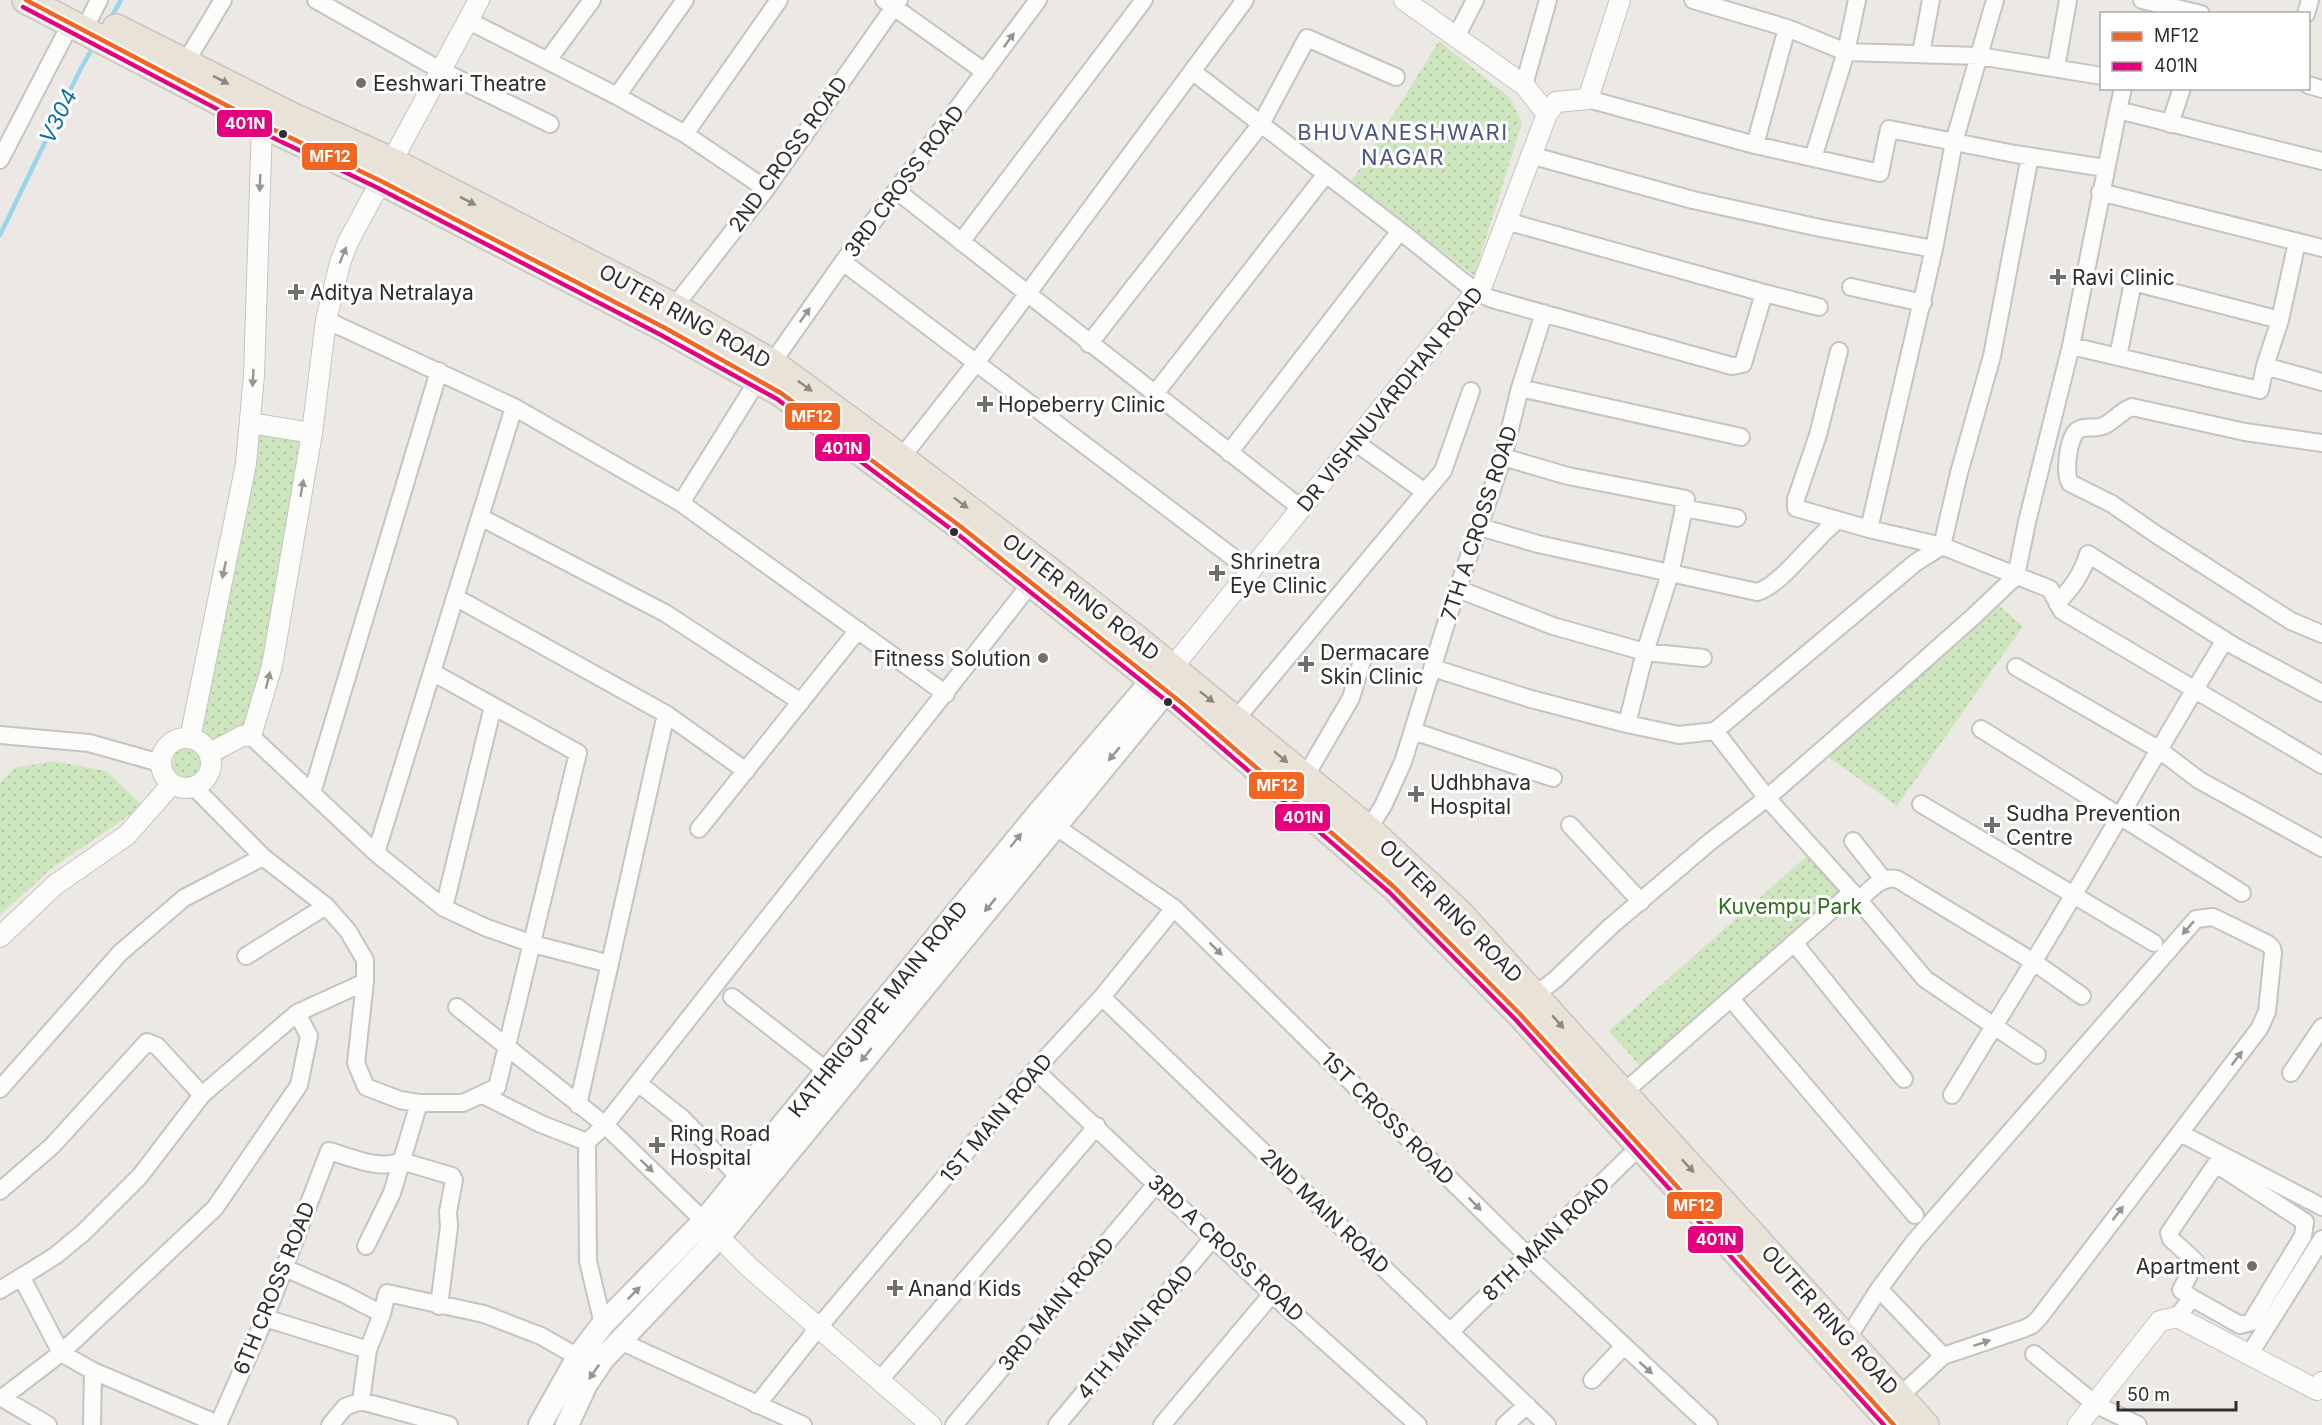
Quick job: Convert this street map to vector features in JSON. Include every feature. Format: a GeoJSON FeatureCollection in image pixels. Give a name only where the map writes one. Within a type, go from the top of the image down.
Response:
{"type":"FeatureCollection","features":[{"type":"Feature","properties":{"kind":"highway","name":"OUTER RING ROAD"},"geometry":{"type":"LineString","coordinates":[[26,0],[84,15],[125,43],[262,124],[386,171],[674,307],[765,371],[901,458],[1113,620],[1394,888],[1520,1014],[1894,1425]]}},
{"type":"Feature","properties":{"kind":"highway","name":"OUTER RING ROAD"},"geometry":{"type":"LineString","coordinates":[[125,43],[185,63],[291,116],[665,327],[765,371],[782,393],[1032,582],[1236,719],[1368,829],[1456,911],[1925,1425]]}},
{"type":"Feature","properties":{"kind":"main road","name":"KATHRIGUPPE MAIN ROAD"},"geometry":{"type":"LineString","coordinates":[[567,1425],[586,1384],[603,1359],[1055,826],[1169,674]]}},
{"type":"Feature","properties":{"kind":"main road","name":"KATHRIGUPPE MAIN ROAD"},"geometry":{"type":"LineString","coordinates":[[540,1425],[578,1357],[603,1324],[712,1229],[740,1178],[1037,815],[1169,674]]}},
{"type":"Feature","properties":{"kind":"street"},"geometry":{"type":"LineString","coordinates":[[185,63],[223,0]]}},
{"type":"Feature","properties":{"kind":"street"},"geometry":{"type":"LineString","coordinates":[[316,0],[440,70],[550,124]]}},
{"type":"Feature","properties":{"kind":"street"},"geometry":{"type":"LineString","coordinates":[[251,736],[272,666],[312,433],[326,320],[340,263],[348,242],[479,0]]}},
{"type":"Feature","properties":{"kind":"street"},"geometry":{"type":"LineString","coordinates":[[548,60],[592,0]]}},
{"type":"Feature","properties":{"kind":"street"},"geometry":{"type":"LineString","coordinates":[[617,96],[685,0]]}},
{"type":"Feature","properties":{"kind":"street"},"geometry":{"type":"LineString","coordinates":[[685,134],[779,0]]}},
{"type":"Feature","properties":{"kind":"street","name":"3RD CROSS ROAD"},"geometry":{"type":"LineString","coordinates":[[681,503],[765,371],[1038,0]]}},
{"type":"Feature","properties":{"kind":"street"},"geometry":{"type":"LineString","coordinates":[[961,242],[1144,0]]}},
{"type":"Feature","properties":{"kind":"street"},"geometry":{"type":"LineString","coordinates":[[901,458],[976,363],[1245,0]]}},
{"type":"Feature","properties":{"kind":"street"},"geometry":{"type":"LineString","coordinates":[[1456,37],[1475,0]]}},
{"type":"Feature","properties":{"kind":"street"},"geometry":{"type":"LineString","coordinates":[[1524,85],[1548,0]]}},
{"type":"Feature","properties":{"kind":"street"},"geometry":{"type":"LineString","coordinates":[[1588,99],[1620,0]]}},
{"type":"Feature","properties":{"kind":"street"},"geometry":{"type":"LineString","coordinates":[[1693,0],[1787,28],[1846,52],[1921,52],[1979,56],[2100,76]]}},
{"type":"Feature","properties":{"kind":"street"},"geometry":{"type":"LineString","coordinates":[[1813,158],[1846,52],[1857,0]]}},
{"type":"Feature","properties":{"kind":"street"},"geometry":{"type":"LineString","coordinates":[[1921,52],[1931,0]]}},
{"type":"Feature","properties":{"kind":"street"},"geometry":{"type":"LineString","coordinates":[[1869,529],[1923,303],[1954,142],[1995,0]]}},
{"type":"Feature","properties":{"kind":"street"},"geometry":{"type":"LineString","coordinates":[[2056,68],[2068,0]]}},
{"type":"Feature","properties":{"kind":"street"},"geometry":{"type":"LineString","coordinates":[[2141,0],[2163,2],[2195,12]]}},
{"type":"Feature","properties":{"kind":"street"},"geometry":{"type":"LineString","coordinates":[[2311,0],[2322,3]]}},
{"type":"Feature","properties":{"kind":"street"},"geometry":{"type":"LineString","coordinates":[[1407,1],[1524,85],[1547,114],[1556,102],[1588,99],[1755,145],[1880,173],[1889,129],[2105,168]]}},
{"type":"Feature","properties":{"kind":"street"},"geometry":{"type":"LineString","coordinates":[[892,2],[985,72]]}},
{"type":"Feature","properties":{"kind":"street","name":"2ND CROSS ROAD"},"geometry":{"type":"LineString","coordinates":[[674,307],[766,189],[892,2]]}},
{"type":"Feature","properties":{"kind":"street"},"geometry":{"type":"LineString","coordinates":[[0,159],[84,15]]}},
{"type":"Feature","properties":{"kind":"street"},"geometry":{"type":"LineString","coordinates":[[467,20],[617,96],[685,134],[766,189]]}},
{"type":"Feature","properties":{"kind":"street"},"geometry":{"type":"LineString","coordinates":[[1755,145],[1787,28]]}},
{"type":"Feature","properties":{"kind":"street"},"geometry":{"type":"LineString","coordinates":[[1089,344],[1261,124],[1307,38],[1396,77]]}},
{"type":"Feature","properties":{"kind":"street"},"geometry":{"type":"LineString","coordinates":[[1192,71],[1476,292],[1492,299],[1732,366],[1743,364],[1764,293]]}},
{"type":"Feature","properties":{"kind":"street"},"geometry":{"type":"LineString","coordinates":[[1535,995],[1711,841],[1767,798],[1974,616],[2016,576],[2027,522],[2071,346],[2100,192],[2123,90]]}},
{"type":"Feature","properties":{"kind":"street"},"geometry":{"type":"LineString","coordinates":[[2170,124],[2181,90]]}},
{"type":"Feature","properties":{"kind":"street"},"geometry":{"type":"LineString","coordinates":[[2118,110],[2322,161]]}},
{"type":"Feature","properties":{"kind":"street","name":"DR VISHNUVARDHAN ROAD"},"geometry":{"type":"LineString","coordinates":[[1169,674],[1483,283],[1547,114]]}},
{"type":"Feature","properties":{"kind":"street"},"geometry":{"type":"LineString","coordinates":[[190,738],[246,464],[250,423],[262,124]]}},
{"type":"Feature","properties":{"kind":"street"},"geometry":{"type":"LineString","coordinates":[[1530,155],[1693,200],[1820,228],[1934,249]]}},
{"type":"Feature","properties":{"kind":"street"},"geometry":{"type":"LineString","coordinates":[[1433,668],[1531,699],[1627,724],[1679,735],[1715,731],[1915,563],[1942,546],[1959,473],[1992,356],[2030,156]]}},
{"type":"Feature","properties":{"kind":"street"},"geometry":{"type":"LineString","coordinates":[[1154,395],[1326,174]]}},
{"type":"Feature","properties":{"kind":"street"},"geometry":{"type":"LineString","coordinates":[[897,191],[1302,509]]}},
{"type":"Feature","properties":{"kind":"street"},"geometry":{"type":"LineString","coordinates":[[2100,192],[2322,248]]}},
{"type":"Feature","properties":{"kind":"street"},"geometry":{"type":"LineString","coordinates":[[1506,221],[1819,307]]}},
{"type":"Feature","properties":{"kind":"street"},"geometry":{"type":"LineString","coordinates":[[1229,453],[1400,231]]}},
{"type":"Feature","properties":{"kind":"street"},"geometry":{"type":"LineString","coordinates":[[2071,346],[2260,390],[2280,320],[2297,242]]}},
{"type":"Feature","properties":{"kind":"street"},"geometry":{"type":"LineString","coordinates":[[843,262],[1251,570]]}},
{"type":"Feature","properties":{"kind":"street"},"geometry":{"type":"LineString","coordinates":[[2118,357],[2133,282],[2280,320]]}},
{"type":"Feature","properties":{"kind":"street"},"geometry":{"type":"LineString","coordinates":[[1851,287],[1923,303]]}},
{"type":"Feature","properties":{"kind":"street","name":"7TH A CROSS ROAD"},"geometry":{"type":"LineString","coordinates":[[1368,829],[1383,806],[1403,762],[1503,457],[1520,388],[1544,313]]}},
{"type":"Feature","properties":{"kind":"street"},"geometry":{"type":"LineString","coordinates":[[326,320],[514,407],[681,503],[946,694]]}},
{"type":"Feature","properties":{"kind":"street"},"geometry":{"type":"LineString","coordinates":[[1839,351],[1818,435],[1796,499],[1796,508],[1869,529],[1942,546],[2050,589],[2062,611],[2322,765]]}},
{"type":"Feature","properties":{"kind":"street"},"geometry":{"type":"LineString","coordinates":[[2265,366],[2322,382]]}},
{"type":"Feature","properties":{"kind":"street"},"geometry":{"type":"LineString","coordinates":[[312,793],[439,371]]}},
{"type":"Feature","properties":{"kind":"street"},"geometry":{"type":"LineString","coordinates":[[1520,388],[1741,437]]}},
{"type":"Feature","properties":{"kind":"street"},"geometry":{"type":"LineString","coordinates":[[1236,719],[1443,471],[1471,391]]}},
{"type":"Feature","properties":{"kind":"street"},"geometry":{"type":"LineString","coordinates":[[376,853],[514,407]]}},
{"type":"Feature","properties":{"kind":"street"},"geometry":{"type":"LineString","coordinates":[[2322,443],[2245,432],[2132,407],[2124,410],[2104,426],[2078,430],[2069,447],[2066,472],[2070,483],[2112,504],[2291,621],[2322,634]]}},
{"type":"Feature","properties":{"kind":"street"},"geometry":{"type":"LineString","coordinates":[[250,423],[312,433]]}},
{"type":"Feature","properties":{"kind":"street"},"geometry":{"type":"LineString","coordinates":[[2048,441],[2069,447]]}},
{"type":"Feature","properties":{"kind":"street"},"geometry":{"type":"LineString","coordinates":[[1355,442],[1425,492]]}},
{"type":"Feature","properties":{"kind":"street"},"geometry":{"type":"LineString","coordinates":[[1503,457],[1568,476],[1686,499],[1670,574],[1645,652],[1627,724]]}},
{"type":"Feature","properties":{"kind":"street"},"geometry":{"type":"LineString","coordinates":[[1683,508],[1737,518]]}},
{"type":"Feature","properties":{"kind":"street"},"geometry":{"type":"LineString","coordinates":[[480,517],[665,613],[801,702]]}},
{"type":"Feature","properties":{"kind":"street"},"geometry":{"type":"LineString","coordinates":[[1480,527],[1538,544],[1617,560],[1739,590],[1757,592],[1775,581],[1825,529],[1838,520]]}},
{"type":"Feature","properties":{"kind":"street"},"geometry":{"type":"LineString","coordinates":[[2057,603],[2073,586],[2085,566],[2088,554],[2225,640],[2322,693]]}},
{"type":"Feature","properties":{"kind":"street"},"geometry":{"type":"LineString","coordinates":[[603,1324],[588,1261],[587,1142],[605,1125],[1032,582]]}},
{"type":"Feature","properties":{"kind":"street"},"geometry":{"type":"LineString","coordinates":[[1458,589],[1553,626],[1645,652],[1703,658]]}},
{"type":"Feature","properties":{"kind":"street"},"geometry":{"type":"LineString","coordinates":[[455,597],[666,714],[746,771]]}},
{"type":"Feature","properties":{"kind":"street"},"geometry":{"type":"LineString","coordinates":[[699,829],[858,630]]}},
{"type":"Feature","properties":{"kind":"street"},"geometry":{"type":"LineString","coordinates":[[1952,1095],[2034,962],[2158,749],[2225,640]]}},
{"type":"Feature","properties":{"kind":"street"},"geometry":{"type":"LineString","coordinates":[[1305,777],[1351,698],[1362,661]]}},
{"type":"Feature","properties":{"kind":"street"},"geometry":{"type":"LineString","coordinates":[[2016,667],[2158,749],[2199,780],[2322,848]]}},
{"type":"Feature","properties":{"kind":"street"},"geometry":{"type":"LineString","coordinates":[[194,787],[263,857],[326,906],[348,931],[365,960],[365,982],[356,1063],[366,1087],[400,1100],[419,1103],[463,1103],[483,1095],[497,1087],[578,753],[432,672]]}},
{"type":"Feature","properties":{"kind":"street"},"geometry":{"type":"LineString","coordinates":[[444,908],[493,706]]}},
{"type":"Feature","properties":{"kind":"street"},"geometry":{"type":"LineString","coordinates":[[578,1105],[666,714]]}},
{"type":"Feature","properties":{"kind":"street"},"geometry":{"type":"LineString","coordinates":[[1981,729],[2242,893]]}},
{"type":"Feature","properties":{"kind":"street"},"geometry":{"type":"LineString","coordinates":[[1413,731],[1553,778]]}},
{"type":"Feature","properties":{"kind":"street"},"geometry":{"type":"LineString","coordinates":[[1715,731],[1767,798],[1855,896],[1925,979],[2037,1056]]}},
{"type":"Feature","properties":{"kind":"street"},"geometry":{"type":"LineString","coordinates":[[210,753],[242,736],[251,736],[376,853],[444,908],[487,928],[533,944],[610,964]]}},
{"type":"Feature","properties":{"kind":"street"},"geometry":{"type":"LineString","coordinates":[[190,738],[205,746],[210,753],[211,770],[207,777],[194,787],[179,787],[172,784],[162,772],[160,763],[162,755],[173,741],[190,738]]}},
{"type":"Feature","properties":{"kind":"street"},"geometry":{"type":"LineString","coordinates":[[3,739],[89,742],[160,763]]}},
{"type":"Feature","properties":{"kind":"street"},"geometry":{"type":"LineString","coordinates":[[0,937],[55,885],[127,835],[172,784]]}},
{"type":"Feature","properties":{"kind":"street"},"geometry":{"type":"LineString","coordinates":[[1921,804],[2154,943]]}},
{"type":"Feature","properties":{"kind":"street"},"geometry":{"type":"LineString","coordinates":[[1570,825],[1641,902]]}},
{"type":"Feature","properties":{"kind":"street","name":"1ST CROSS ROAD"},"geometry":{"type":"LineString","coordinates":[[1055,826],[1174,908],[1528,1256],[1709,1425]]}},
{"type":"Feature","properties":{"kind":"street"},"geometry":{"type":"LineString","coordinates":[[1854,841],[1883,879]]}},
{"type":"Feature","properties":{"kind":"street"},"geometry":{"type":"LineString","coordinates":[[0,1089],[120,953],[184,898],[263,857]]}},
{"type":"Feature","properties":{"kind":"street"},"geometry":{"type":"LineString","coordinates":[[1622,1094],[1795,944],[1855,896],[1883,879],[1897,879],[2034,962],[2082,996]]}},
{"type":"Feature","properties":{"kind":"street"},"geometry":{"type":"LineString","coordinates":[[246,956],[326,906]]}},
{"type":"Feature","properties":{"kind":"street","name":"1ST MAIN ROAD"},"geometry":{"type":"LineString","coordinates":[[757,1405],[818,1328],[1035,1070],[1102,997],[1174,908]]}},
{"type":"Feature","properties":{"kind":"street"},"geometry":{"type":"LineString","coordinates":[[1847,1339],[1879,1289],[1914,1242],[2196,919],[2213,917],[2272,948],[2267,1012],[2259,1029],[2032,1325],[1943,1356],[1899,1397]]}},
{"type":"Feature","properties":{"kind":"street"},"geometry":{"type":"LineString","coordinates":[[1795,944],[1904,1079]]}},
{"type":"Feature","properties":{"kind":"street"},"geometry":{"type":"LineString","coordinates":[[0,1290],[55,1256],[111,1206],[140,1176],[202,1095],[297,1013],[365,982]]}},
{"type":"Feature","properties":{"kind":"street"},"geometry":{"type":"LineString","coordinates":[[732,997],[827,1071]]}},
{"type":"Feature","properties":{"kind":"street","name":"2ND MAIN ROAD"},"geometry":{"type":"LineString","coordinates":[[1102,997],[1547,1425]]}},
{"type":"Feature","properties":{"kind":"street"},"geometry":{"type":"LineString","coordinates":[[1731,999],[1915,1215]]}},
{"type":"Feature","properties":{"kind":"street"},"geometry":{"type":"LineString","coordinates":[[457,1007],[605,1125],[750,1268],[931,1425]]}},
{"type":"Feature","properties":{"kind":"street"},"geometry":{"type":"LineString","coordinates":[[48,1425],[1,1397],[61,1353],[215,1208],[299,1085],[309,1036],[297,1013]]}},
{"type":"Feature","properties":{"kind":"street"},"geometry":{"type":"LineString","coordinates":[[2291,1073],[2322,1027]]}},
{"type":"Feature","properties":{"kind":"street"},"geometry":{"type":"LineString","coordinates":[[0,1191],[52,1146],[147,1042],[157,1046],[202,1095]]}},
{"type":"Feature","properties":{"kind":"street","name":"3RD A CROSS ROAD"},"geometry":{"type":"LineString","coordinates":[[1035,1070],[1097,1126],[1272,1294],[1418,1425]]}},
{"type":"Feature","properties":{"kind":"street"},"geometry":{"type":"LineString","coordinates":[[638,1083],[682,1118],[740,1178]]}},
{"type":"Feature","properties":{"kind":"street"},"geometry":{"type":"LineString","coordinates":[[483,1095],[541,1124],[587,1142]]}},
{"type":"Feature","properties":{"kind":"street"},"geometry":{"type":"LineString","coordinates":[[366,1246],[392,1193],[419,1103]]}},
{"type":"Feature","properties":{"kind":"street"},"geometry":{"type":"LineString","coordinates":[[879,1382],[1097,1126]]}},
{"type":"Feature","properties":{"kind":"street"},"geometry":{"type":"LineString","coordinates":[[2180,1133],[2321,1204]]}},
{"type":"Feature","properties":{"kind":"street","name":"8TH MAIN ROAD"},"geometry":{"type":"LineString","coordinates":[[1451,1331],[1640,1146]]}},
{"type":"Feature","properties":{"kind":"street","name":"6TH CROSS ROAD"},"geometry":{"type":"LineString","coordinates":[[218,1425],[265,1318],[329,1151],[378,1165],[393,1165],[401,1161]]}},
{"type":"Feature","properties":{"kind":"street"},"geometry":{"type":"LineString","coordinates":[[401,1161],[452,1176],[454,1180],[448,1212],[439,1306]]}},
{"type":"Feature","properties":{"kind":"street"},"geometry":{"type":"LineString","coordinates":[[2249,1355],[2299,1258],[2305,1222],[2216,1164],[2182,1210],[2169,1233],[2171,1239],[2196,1262],[2181,1290],[2240,1325],[2251,1322],[2299,1258],[2322,1239]]}},
{"type":"Feature","properties":{"kind":"street","name":"3RD MAIN ROAD"},"geometry":{"type":"LineString","coordinates":[[954,1425],[1157,1183]]}},
{"type":"Feature","properties":{"kind":"street","name":"4TH MAIN ROAD"},"geometry":{"type":"LineString","coordinates":[[1057,1425],[1214,1238]]}},
{"type":"Feature","properties":{"kind":"street"},"geometry":{"type":"LineString","coordinates":[[285,1268],[382,1314]]}},
{"type":"Feature","properties":{"kind":"street"},"geometry":{"type":"LineString","coordinates":[[22,1278],[61,1353],[93,1371],[218,1425]]}},
{"type":"Feature","properties":{"kind":"street"},"geometry":{"type":"LineString","coordinates":[[1879,1289],[1943,1356]]}},
{"type":"Feature","properties":{"kind":"street"},"geometry":{"type":"LineString","coordinates":[[361,1401],[368,1350],[382,1314],[387,1293],[484,1314],[540,1336],[578,1357]]}},
{"type":"Feature","properties":{"kind":"street"},"geometry":{"type":"LineString","coordinates":[[1162,1425],[1272,1294]]}},
{"type":"Feature","properties":{"kind":"street"},"geometry":{"type":"LineString","coordinates":[[2078,1425],[2160,1321],[2177,1317],[2192,1298]]}},
{"type":"Feature","properties":{"kind":"street"},"geometry":{"type":"LineString","coordinates":[[2177,1317],[2249,1355],[2320,1388]]}},
{"type":"Feature","properties":{"kind":"street"},"geometry":{"type":"LineString","coordinates":[[265,1318],[368,1350]]}},
{"type":"Feature","properties":{"kind":"street"},"geometry":{"type":"LineString","coordinates":[[620,1341],[800,1424]]}},
{"type":"Feature","properties":{"kind":"street"},"geometry":{"type":"LineString","coordinates":[[1592,1380],[1623,1347]]}},
{"type":"Feature","properties":{"kind":"street"},"geometry":{"type":"LineString","coordinates":[[2034,1354],[2094,1404],[2138,1425]]}},
{"type":"Feature","properties":{"kind":"street"},"geometry":{"type":"LineString","coordinates":[[92,1425],[93,1371]]}},
{"type":"Feature","properties":{"kind":"street"},"geometry":{"type":"LineString","coordinates":[[330,1425],[345,1407],[361,1401],[449,1425]]}},
{"type":"Feature","properties":{"kind":"street"},"geometry":{"type":"LineString","coordinates":[[1505,1425],[1527,1405]]}},
{"type":"Feature","properties":{"kind":"green space"},"geometry":{"type":"Polygon","coordinates":[[[1439,41],[1509,97],[1522,123],[1474,276],[1352,181],[1439,41]]]}},
{"type":"Feature","properties":{"kind":"green space"},"geometry":{"type":"Polygon","coordinates":[[[248,425],[313,435],[251,731],[196,789],[171,771],[248,425]]]}},
{"type":"Feature","properties":{"kind":"green space"},"geometry":{"type":"Polygon","coordinates":[[[1997,604],[2023,626],[1897,806],[1824,754],[1997,604]]]}},
{"type":"Feature","properties":{"kind":"green space"},"geometry":{"type":"Polygon","coordinates":[[[54,761],[106,771],[143,806],[52,868],[0,915],[0,783],[14,768],[54,761]]]}},
{"type":"Feature","properties":{"kind":"green space","name":"Kuvempu Park"},"geometry":{"type":"Polygon","coordinates":[[[1809,854],[1844,893],[1644,1070],[1609,1031],[1809,854]]]}},
{"type":"Feature","properties":{"kind":"waterway","name":"V304"},"geometry":{"type":"LineString","coordinates":[[110,19],[121,0]]}},
{"type":"Feature","properties":{"kind":"waterway","name":"V304"},"geometry":{"type":"LineString","coordinates":[[0,235],[93,47]]}},
{"type":"Feature","properties":{"kind":"transit line","name":"MF12"},"geometry":{"type":"LineString","coordinates":[[26,0],[262,124],[381,181],[665,328],[781,393],[960,526],[1183,704],[1394,887],[1520,1014],[1894,1425]]}},
{"type":"Feature","properties":{"kind":"transit line","name":"401N"},"geometry":{"type":"LineString","coordinates":[[23,7],[259,131],[378,188],[661,335],[777,399],[955,532],[1178,710],[1389,892],[1515,1019],[1884,1425]]}},
{"type":"Feature","properties":{"kind":"place","name":"Eeshwari Theatre"},"geometry":{"type":"Point","coordinates":[361,83]}},
{"type":"Feature","properties":{"kind":"place","name":"Ravi Clinic"},"geometry":{"type":"Point","coordinates":[2058,277]}},
{"type":"Feature","properties":{"kind":"place","name":"Aditya Netralaya"},"geometry":{"type":"Point","coordinates":[296,292]}},
{"type":"Feature","properties":{"kind":"place","name":"Hopeberry Clinic"},"geometry":{"type":"Point","coordinates":[985,404]}},
{"type":"Feature","properties":{"kind":"place","name":"Shrinetra Eye Clinic"},"geometry":{"type":"Point","coordinates":[1217,573]}},
{"type":"Feature","properties":{"kind":"place","name":"Fitness Solution"},"geometry":{"type":"Point","coordinates":[1043,658]}},
{"type":"Feature","properties":{"kind":"place","name":"Dermacare Skin Clinic"},"geometry":{"type":"Point","coordinates":[1306,664]}},
{"type":"Feature","properties":{"kind":"place","name":"Udhbhava Hospital"},"geometry":{"type":"Point","coordinates":[1416,794]}},
{"type":"Feature","properties":{"kind":"place","name":"Sudha Prevention Centre"},"geometry":{"type":"Point","coordinates":[1992,825]}},
{"type":"Feature","properties":{"kind":"place","name":"Ring Road Hospital"},"geometry":{"type":"Point","coordinates":[657,1145]}},
{"type":"Feature","properties":{"kind":"place","name":"Apartment"},"geometry":{"type":"Point","coordinates":[2252,1266]}},
{"type":"Feature","properties":{"kind":"place","name":"Anand Kids"},"geometry":{"type":"Point","coordinates":[895,1288]}},
{"type":"Feature","properties":{"kind":"district","name":"BHUVANESHWARI NAGAR"},"geometry":{"type":"Point","coordinates":[1403,144]}}]}
